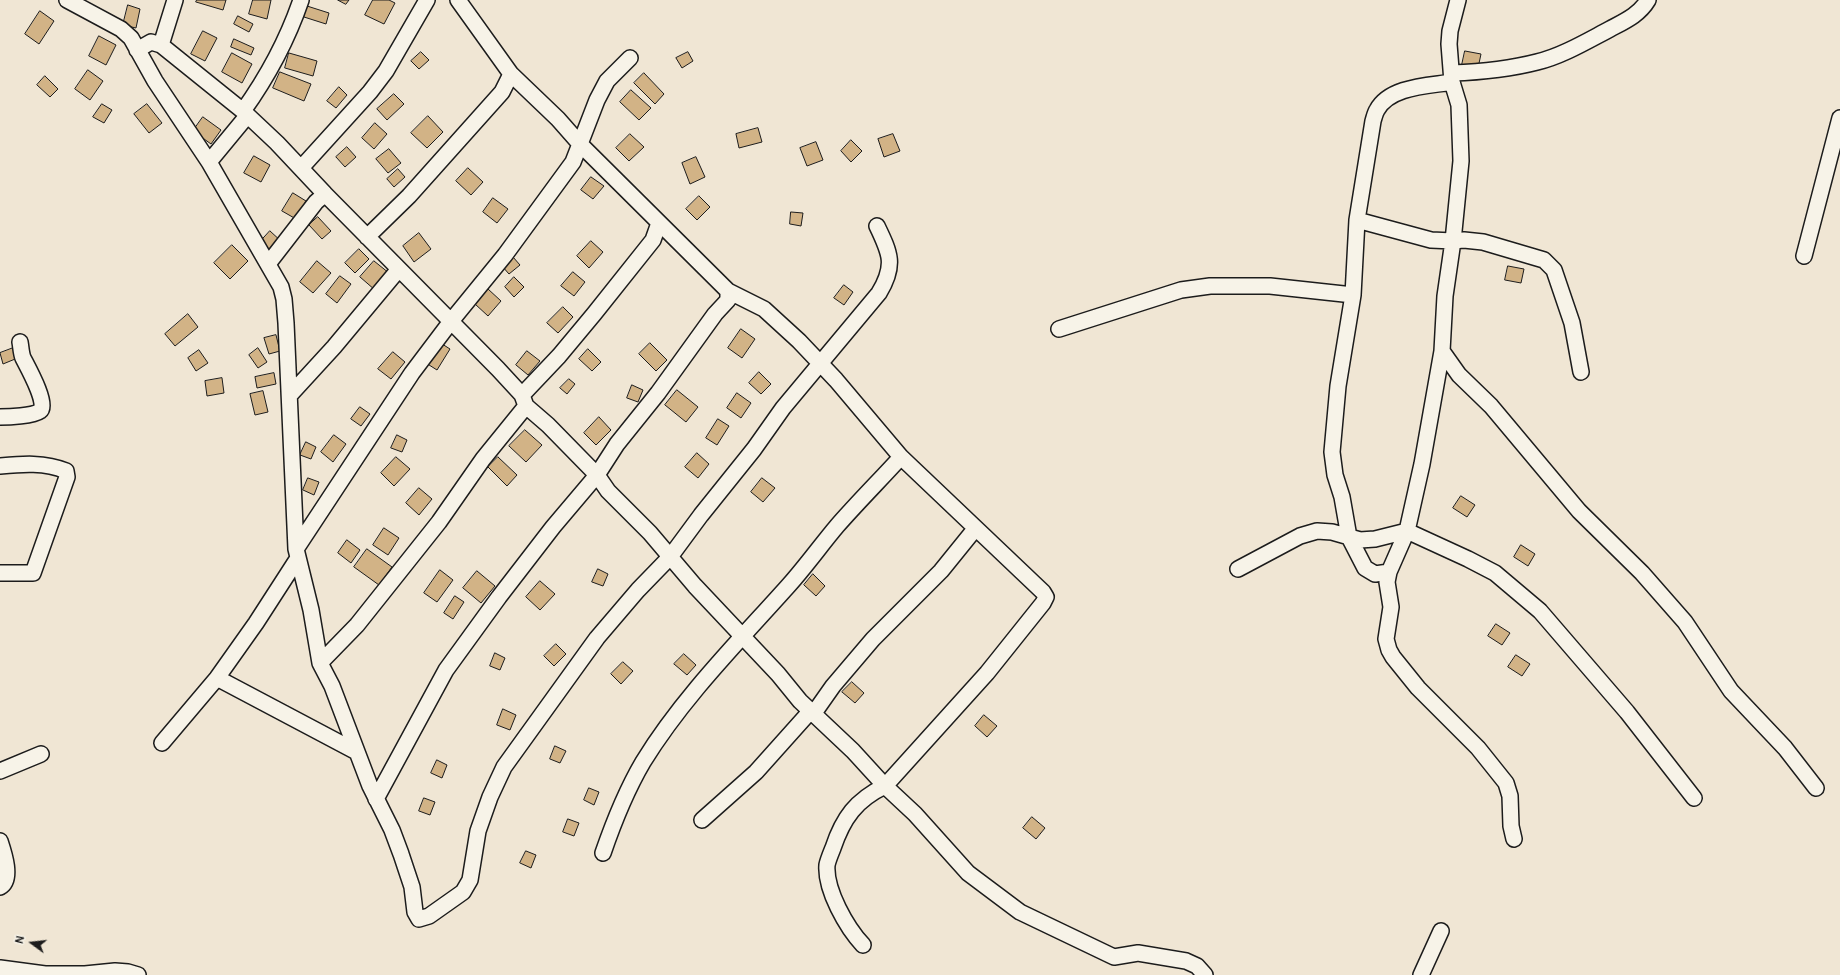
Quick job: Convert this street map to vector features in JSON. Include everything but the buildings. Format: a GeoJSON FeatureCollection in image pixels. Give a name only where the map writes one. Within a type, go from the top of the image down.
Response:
{"type":"FeatureCollection","features":[{"type":"Feature","properties":{"kind":"street"},"geometry":{"type":"LineString","coordinates":[[66,0],[121,29],[131,38],[155,81],[209,162],[281,287],[284,299],[290,395],[297,553],[311,610],[320,663],[332,686],[355,751],[376,799],[392,830],[408,871],[412,887],[415,912],[419,919],[425,919],[447,906],[464,892],[470,880],[478,831],[490,797],[504,767],[597,638],[638,590],[670,557],[783,408],[879,292],[888,276],[891,263],[885,243],[877,226]]}},
{"type":"Feature","properties":{"kind":"street"},"geometry":{"type":"LineString","coordinates":[[161,45],[175,0]]}},
{"type":"Feature","properties":{"kind":"street"},"geometry":{"type":"LineString","coordinates":[[209,162],[245,113],[263,83],[280,52],[301,0]]}},
{"type":"Feature","properties":{"kind":"street"},"geometry":{"type":"LineString","coordinates":[[301,168],[370,92],[386,71],[427,0]]}},
{"type":"Feature","properties":{"kind":"street"},"geometry":{"type":"LineString","coordinates":[[458,0],[511,74],[558,119],[580,144],[728,291],[764,309],[821,363],[901,457],[1043,592],[1046,597],[1039,609],[993,667],[885,786],[868,794],[852,810],[843,825],[827,865],[828,877],[833,894],[843,917],[853,934],[863,945]]}},
{"type":"Feature","properties":{"kind":"street"},"geometry":{"type":"LineString","coordinates":[[1458,0],[1450,31],[1452,78],[1459,105],[1461,133],[1459,186],[1445,296],[1442,351],[1422,464],[1407,531],[1389,572],[1387,582],[1391,607],[1386,639],[1389,650],[1418,688],[1478,748],[1506,783],[1510,796],[1511,826],[1514,839]]}},
{"type":"Feature","properties":{"kind":"street"},"geometry":{"type":"LineString","coordinates":[[1389,572],[1375,574],[1365,568],[1349,537],[1342,497],[1335,475],[1332,452],[1338,386],[1353,295],[1357,220],[1373,122],[1377,109],[1396,93],[1452,78],[1536,62],[1557,56],[1630,18],[1643,8],[1648,0]]}},
{"type":"Feature","properties":{"kind":"street"},"geometry":{"type":"LineString","coordinates":[[137,50],[151,42],[161,45],[245,113],[301,168],[367,237],[452,320],[524,400],[597,475],[608,491],[650,533],[670,557],[778,674],[800,701],[814,712],[853,751],[968,873],[1020,912],[1114,957],[1138,953],[1186,961],[1197,966],[1205,975]]}},
{"type":"Feature","properties":{"kind":"street"},"geometry":{"type":"LineString","coordinates":[[162,743],[217,678],[256,623],[297,553],[397,394],[452,320],[505,255],[573,162],[607,81],[630,58]]}},
{"type":"Feature","properties":{"kind":"street"},"geometry":{"type":"LineString","coordinates":[[367,237],[409,196],[502,92],[511,74]]}},
{"type":"Feature","properties":{"kind":"street"},"geometry":{"type":"LineString","coordinates":[[1804,256],[1840,118]]}},
{"type":"Feature","properties":{"kind":"street"},"geometry":{"type":"LineString","coordinates":[[268,264],[316,202],[325,194]]}},
{"type":"Feature","properties":{"kind":"street"},"geometry":{"type":"LineString","coordinates":[[1357,220],[1431,240],[1453,242],[1464,240],[1501,247],[1544,260],[1554,270],[1572,323],[1581,372]]}},
{"type":"Feature","properties":{"kind":"street"},"geometry":{"type":"LineString","coordinates":[[320,663],[357,625],[439,522],[524,400],[653,240],[659,223]]}},
{"type":"Feature","properties":{"kind":"street"},"geometry":{"type":"LineString","coordinates":[[290,395],[334,347],[399,269]]}},
{"type":"Feature","properties":{"kind":"street"},"geometry":{"type":"LineString","coordinates":[[1059,329],[1180,290],[1210,286],[1270,286],[1353,295]]}},
{"type":"Feature","properties":{"kind":"street"},"geometry":{"type":"LineString","coordinates":[[376,799],[446,670],[553,527],[597,475],[617,444],[728,300],[728,291]]}},
{"type":"Feature","properties":{"kind":"street"},"geometry":{"type":"LineString","coordinates":[[0,417],[34,413],[40,411],[43,406],[43,400],[36,387],[29,367],[23,358],[20,342]]}},
{"type":"Feature","properties":{"kind":"street"},"geometry":{"type":"LineString","coordinates":[[1442,351],[1459,375],[1491,406],[1579,511],[1642,573],[1685,622],[1731,691],[1785,748],[1816,788]]}},
{"type":"Feature","properties":{"kind":"street"},"geometry":{"type":"LineString","coordinates":[[603,853],[617,814],[643,762],[683,706],[804,569],[836,527],[901,457]]}},
{"type":"Feature","properties":{"kind":"street"},"geometry":{"type":"LineString","coordinates":[[0,466],[24,464],[47,465],[66,471],[67,477],[34,573],[0,573]]}},
{"type":"Feature","properties":{"kind":"street"},"geometry":{"type":"LineString","coordinates":[[702,820],[756,772],[808,715],[814,712],[833,686],[873,639],[941,571],[975,529]]}},
{"type":"Feature","properties":{"kind":"street"},"geometry":{"type":"LineString","coordinates":[[1238,570],[1300,536],[1317,531],[1332,532],[1360,540],[1375,539],[1407,531],[1495,572],[1540,611],[1627,712],[1694,798]]}},
{"type":"Feature","properties":{"kind":"street"},"geometry":{"type":"LineString","coordinates":[[217,678],[355,751]]}},
{"type":"Feature","properties":{"kind":"street"},"geometry":{"type":"LineString","coordinates":[[0,770],[41,754]]}},
{"type":"Feature","properties":{"kind":"street"},"geometry":{"type":"LineString","coordinates":[[0,841],[8,877],[5,885],[0,888]]}},
{"type":"Feature","properties":{"kind":"street"},"geometry":{"type":"LineString","coordinates":[[1421,975],[1441,931]]}},
{"type":"Feature","properties":{"kind":"street"},"geometry":{"type":"LineString","coordinates":[[0,968],[45,974],[85,974],[115,971],[128,972],[138,975]]}}]}
